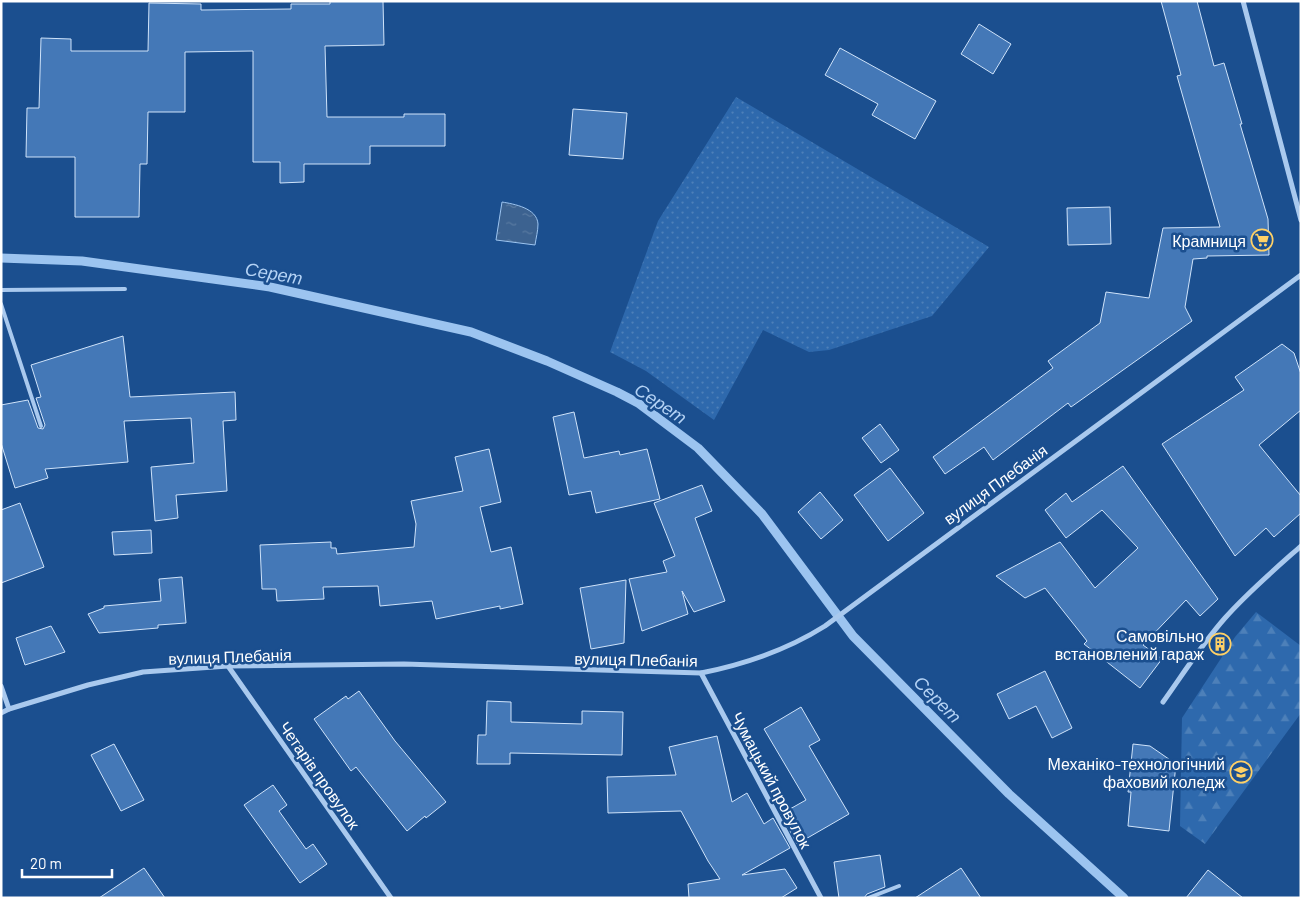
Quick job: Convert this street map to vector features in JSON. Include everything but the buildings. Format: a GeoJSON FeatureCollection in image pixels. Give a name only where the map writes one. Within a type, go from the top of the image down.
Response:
{"type":"FeatureCollection","features":[{"type":"Feature","properties":{"kind":"street"},"geometry":{"type":"LineString","coordinates":[[1243,1],[1301,220]]}},
{"type":"Feature","properties":{"kind":"street","name":"вулиця Плебанія"},"geometry":{"type":"LineString","coordinates":[[1,713],[88,684],[143,672],[228,666],[404,664],[702,674],[733,667],[765,656],[806,638],[825,626],[1301,275]]}},
{"type":"Feature","properties":{"kind":"street"},"geometry":{"type":"LineString","coordinates":[[1163,702],[1226,617],[1301,546]]}},
{"type":"Feature","properties":{"kind":"street","name":"Четарів провулок"},"geometry":{"type":"LineString","coordinates":[[228,666],[391,898]]}},
{"type":"Feature","properties":{"kind":"street","name":"Чумацький провулок"},"geometry":{"type":"LineString","coordinates":[[702,674],[821,898]]}},
{"type":"Feature","properties":{"kind":"street"},"geometry":{"type":"LineString","coordinates":[[1,686],[9,709]]}},
{"type":"Feature","properties":{"kind":"lane"},"geometry":{"type":"LineString","coordinates":[[1,290],[125,289]]}},
{"type":"Feature","properties":{"kind":"lane"},"geometry":{"type":"LineString","coordinates":[[1,304],[42,426]]}},
{"type":"Feature","properties":{"kind":"lane"},"geometry":{"type":"LineString","coordinates":[[868,898],[899,886]]}},
{"type":"Feature","properties":{"kind":"green space"},"geometry":{"type":"Polygon","coordinates":[[[736,97],[989,247],[932,316],[829,350],[809,352],[763,330],[714,420],[646,371],[610,352],[658,221],[736,97]]]}},
{"type":"Feature","properties":{"kind":"green space"},"geometry":{"type":"Polygon","coordinates":[[[1256,612],[1301,646],[1301,713],[1205,844],[1180,826],[1182,718],[1235,637],[1256,612]]]}},
{"type":"Feature","properties":{"kind":"water"},"geometry":{"type":"Polygon","coordinates":[[[502,202],[524,208],[534,214],[538,224],[535,245],[496,240],[502,202]]]}},
{"type":"Feature","properties":{"kind":"waterway","name":"Серет"},"geometry":{"type":"LineString","coordinates":[[1,258],[82,261],[270,287],[471,332],[547,361],[638,403],[698,448],[762,514],[853,636],[1009,794],[1124,898]]}},
{"type":"Feature","properties":{"kind":"place","name":"Крамниця"},"geometry":{"type":"Point","coordinates":[1262,240]}},
{"type":"Feature","properties":{"kind":"place","name":"Самовільно встановлений гараж"},"geometry":{"type":"Point","coordinates":[1220,644]}},
{"type":"Feature","properties":{"kind":"place","name":"Механіко-технологічний фаховий коледж"},"geometry":{"type":"Point","coordinates":[1241,772]}}]}
